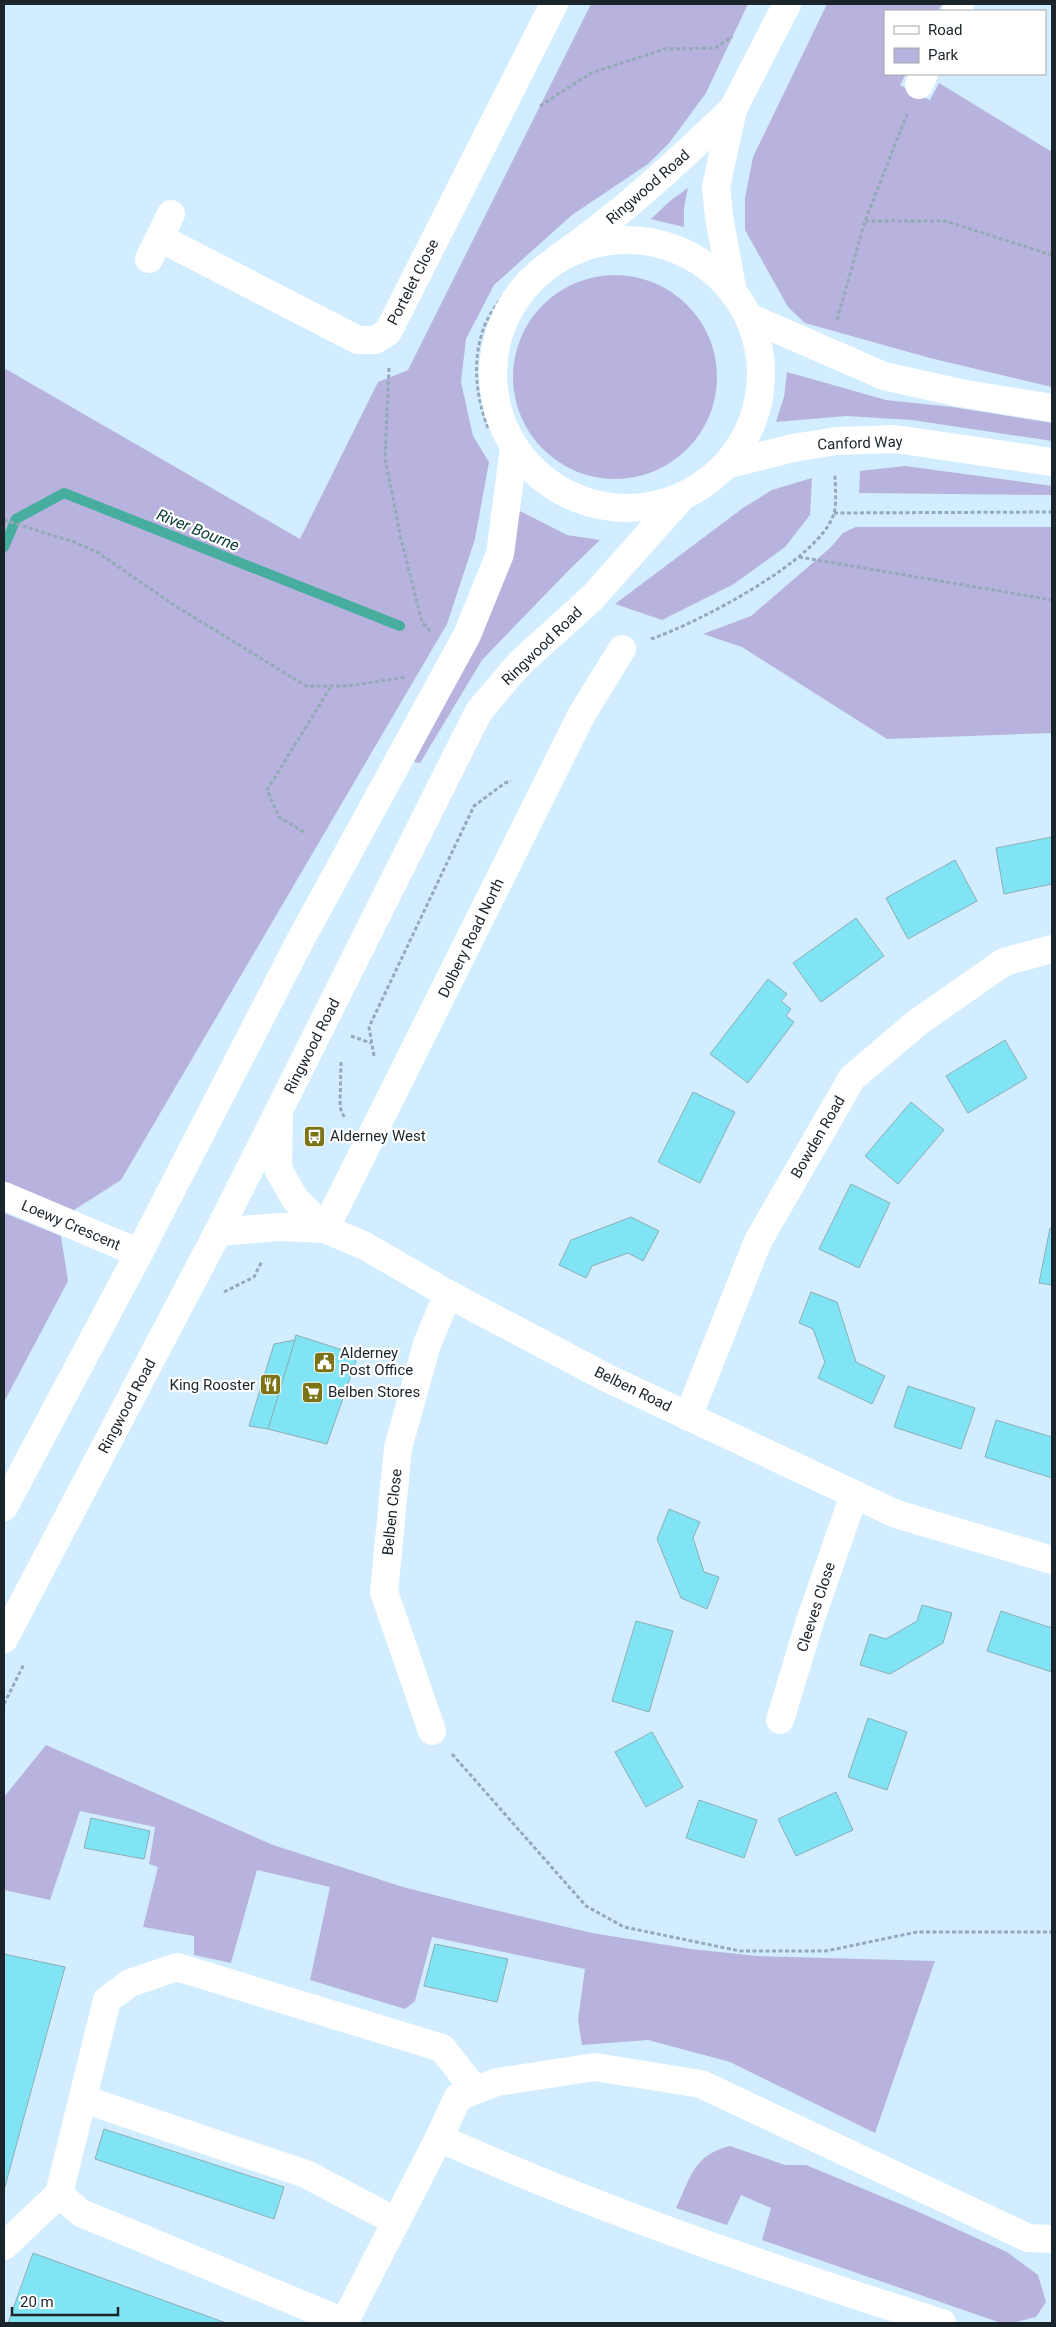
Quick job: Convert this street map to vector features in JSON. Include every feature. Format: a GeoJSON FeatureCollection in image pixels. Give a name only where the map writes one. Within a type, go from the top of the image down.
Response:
{"type":"FeatureCollection","features":[{"type":"Feature","properties":{"kind":"main road","name":"Portelet Close"},"geometry":{"type":"LineString","coordinates":[[171,214],[154,249],[358,340],[375,340],[388,332],[554,4]]}},
{"type":"Feature","properties":{"kind":"main road","name":"Ringwood Road"},"geometry":{"type":"LineString","coordinates":[[732,288],[719,216],[716,187],[733,109],[787,4]]}},
{"type":"Feature","properties":{"kind":"main road","name":"Ringwood Road"},"geometry":{"type":"LineString","coordinates":[[547,259],[598,230],[670,170],[733,109]]}},
{"type":"Feature","properties":{"kind":"main road"},"geometry":{"type":"LineString","coordinates":[[603,241],[651,241],[696,257],[732,288],[751,318],[763,368],[755,419],[729,464],[707,483],[681,498],[636,509],[589,503],[547,482],[514,448],[497,408],[492,365],[502,323],[525,286],[547,259],[603,241]]}},
{"type":"Feature","properties":{"kind":"main road"},"geometry":{"type":"LineString","coordinates":[[751,318],[884,376],[960,393],[1052,408]]}},
{"type":"Feature","properties":{"kind":"main road","name":"Canford Way"},"geometry":{"type":"LineString","coordinates":[[729,464],[793,448],[837,441],[895,439],[1052,462]]}},
{"type":"Feature","properties":{"kind":"main road"},"geometry":{"type":"LineString","coordinates":[[4,1507],[139,1254],[301,939],[467,635],[500,554],[514,448]]}},
{"type":"Feature","properties":{"kind":"main road","name":"Ringwood Road"},"geometry":{"type":"LineString","coordinates":[[4,1639],[218,1232],[479,711],[520,663],[592,598],[681,498]]}},
{"type":"Feature","properties":{"kind":"main road","name":"Dolbery Road North"},"geometry":{"type":"LineString","coordinates":[[325,1228],[582,714],[622,649]]}},
{"type":"Feature","properties":{"kind":"main road","name":"Bowden Road"},"geometry":{"type":"LineString","coordinates":[[688,1416],[758,1241],[852,1078],[918,1022],[1004,962],[1052,949]]}},
{"type":"Feature","properties":{"kind":"main road"},"geometry":{"type":"LineString","coordinates":[[279,1111],[278,1170],[295,1199],[325,1228]]}},
{"type":"Feature","properties":{"kind":"main road","name":"Loewy Crescent"},"geometry":{"type":"LineString","coordinates":[[4,1196],[139,1254]]}},
{"type":"Feature","properties":{"kind":"main road","name":"Belben Road"},"geometry":{"type":"LineString","coordinates":[[218,1232],[279,1227],[325,1228],[365,1246],[448,1294],[607,1378],[854,1495],[896,1514],[1052,1560]]}},
{"type":"Feature","properties":{"kind":"main road","name":"Belben Close"},"geometry":{"type":"LineString","coordinates":[[432,1731],[384,1592],[398,1448],[427,1344],[448,1294]]}},
{"type":"Feature","properties":{"kind":"main road","name":"Cleeves Close"},"geometry":{"type":"LineString","coordinates":[[780,1720],[810,1621],[854,1495]]}},
{"type":"Feature","properties":{"kind":"main road"},"geometry":{"type":"LineString","coordinates":[[4,2246],[59,2194],[107,2000],[130,1983],[176,1967],[442,2048],[475,2090]]}},
{"type":"Feature","properties":{"kind":"main road"},"geometry":{"type":"LineString","coordinates":[[59,2194],[81,2213],[344,2323],[439,2138],[458,2097],[497,2082],[595,2067],[701,2084],[1028,2238],[1052,2239]]}},
{"type":"Feature","properties":{"kind":"main road"},"geometry":{"type":"LineString","coordinates":[[83,2099],[306,2174],[395,2221]]}},
{"type":"Feature","properties":{"kind":"main road"},"geometry":{"type":"LineString","coordinates":[[439,2138],[604,2206],[826,2286],[942,2323]]}},
{"type":"Feature","properties":{"kind":"path"},"geometry":{"type":"LineString","coordinates":[[537,107],[590,73],[665,49],[715,48],[738,33]]}},
{"type":"Feature","properties":{"kind":"path"},"geometry":{"type":"LineString","coordinates":[[837,320],[865,221],[922,79]]}},
{"type":"Feature","properties":{"kind":"path"},"geometry":{"type":"LineString","coordinates":[[865,221],[945,221],[1052,255]]}},
{"type":"Feature","properties":{"kind":"path"},"geometry":{"type":"LineString","coordinates":[[490,433],[478,391],[476,364],[483,328],[506,292],[547,259]]}},
{"type":"Feature","properties":{"kind":"path"},"geometry":{"type":"LineString","coordinates":[[389,364],[385,458],[401,539],[422,622],[437,639]]}},
{"type":"Feature","properties":{"kind":"path"},"geometry":{"type":"LineString","coordinates":[[622,649],[655,638],[744,595],[799,557],[823,532],[834,513],[835,475]]}},
{"type":"Feature","properties":{"kind":"path"},"geometry":{"type":"LineString","coordinates":[[834,513],[1052,512]]}},
{"type":"Feature","properties":{"kind":"path"},"geometry":{"type":"LineString","coordinates":[[4,520],[97,552],[174,605],[306,686],[330,687],[413,676]]}},
{"type":"Feature","properties":{"kind":"path"},"geometry":{"type":"LineString","coordinates":[[799,557],[1052,600]]}},
{"type":"Feature","properties":{"kind":"path"},"geometry":{"type":"LineString","coordinates":[[304,832],[280,818],[267,790],[330,687]]}},
{"type":"Feature","properties":{"kind":"path"},"geometry":{"type":"LineString","coordinates":[[386,1109],[369,1027],[474,806],[505,784],[557,766]]}},
{"type":"Feature","properties":{"kind":"path"},"geometry":{"type":"LineString","coordinates":[[349,1035],[371,1043]]}},
{"type":"Feature","properties":{"kind":"path"},"geometry":{"type":"LineString","coordinates":[[432,1731],[586,1906],[624,1928],[740,1951],[826,1951],[917,1932],[1052,1932]]}},
{"type":"Feature","properties":{"kind":"green space"},"geometry":{"type":"Polygon","coordinates":[[[591,4],[748,4],[706,93],[670,142],[648,164],[572,215],[494,285],[466,339],[461,382],[473,436],[489,462],[475,539],[447,624],[121,1180],[60,1219],[4,1195],[4,368],[300,539],[378,382],[408,370],[591,4]]]}},
{"type":"Feature","properties":{"kind":"green space"},"geometry":{"type":"Polygon","coordinates":[[[827,4],[942,4],[939,10],[884,10],[884,75],[905,75],[900,85],[930,100],[939,83],[1052,152],[1052,387],[930,358],[805,323],[788,307],[745,230],[745,198],[753,157],[827,4]]]}},
{"type":"Feature","properties":{"kind":"green space"},"geometry":{"type":"Polygon","coordinates":[[[688,188],[684,208],[684,227],[651,219],[670,201],[688,188]]]}},
{"type":"Feature","properties":{"kind":"green space"},"geometry":{"type":"Polygon","coordinates":[[[615,275],[635,277],[663,287],[680,298],[694,312],[709,338],[715,357],[717,377],[715,397],[705,425],[694,442],[680,456],[654,471],[635,477],[615,479],[595,477],[567,467],[550,456],[536,442],[521,416],[515,397],[513,377],[515,357],[525,329],[536,312],[550,298],[576,283],[595,277],[615,275]]]}},
{"type":"Feature","properties":{"kind":"green space"},"geometry":{"type":"Polygon","coordinates":[[[787,372],[886,400],[952,407],[1052,423],[1052,441],[912,420],[846,416],[776,422],[784,397],[787,372]]]}},
{"type":"Feature","properties":{"kind":"green space"},"geometry":{"type":"Polygon","coordinates":[[[905,466],[1052,486],[1052,495],[859,493],[860,471],[905,466]]]}},
{"type":"Feature","properties":{"kind":"green space"},"geometry":{"type":"Polygon","coordinates":[[[812,478],[810,515],[785,547],[734,584],[662,620],[615,604],[743,508],[772,490],[812,478]]]}},
{"type":"Feature","properties":{"kind":"green space"},"geometry":{"type":"Polygon","coordinates":[[[520,511],[567,535],[600,540],[482,660],[420,763],[414,762],[461,673],[502,580],[520,511]]]}},
{"type":"Feature","properties":{"kind":"green space"},"geometry":{"type":"Polygon","coordinates":[[[856,527],[1052,527],[1052,733],[887,739],[742,647],[703,634],[751,616],[830,548],[843,533],[856,527]]]}},
{"type":"Feature","properties":{"kind":"green space"},"geometry":{"type":"Polygon","coordinates":[[[4,1213],[61,1236],[68,1281],[4,1402],[4,1213]]]}},
{"type":"Feature","properties":{"kind":"green space"},"geometry":{"type":"Polygon","coordinates":[[[46,1745],[273,1845],[403,1887],[482,1907],[592,1933],[691,1949],[757,1956],[935,1961],[875,2133],[730,2062],[648,2040],[582,2045],[578,2020],[585,1969],[432,1937],[415,2001],[405,2009],[310,1980],[330,1887],[257,1870],[231,1963],[194,1955],[194,1936],[143,1927],[158,1867],[149,1864],[155,1827],[80,1811],[50,1900],[4,1890],[4,1797],[46,1745]]]}},
{"type":"Feature","properties":{"kind":"green space"},"geometry":{"type":"Polygon","coordinates":[[[730,2146],[785,2165],[806,2165],[919,2212],[1007,2252],[1038,2275],[1046,2302],[1036,2317],[1012,2323],[1001,2323],[762,2240],[771,2208],[741,2195],[727,2225],[676,2208],[690,2177],[701,2161],[708,2155],[730,2146]]]}},
{"type":"Feature","properties":{"kind":"building"},"geometry":{"type":"Polygon","coordinates":[[[1052,837],[1052,884],[1004,894],[996,848],[1052,837]]]}},
{"type":"Feature","properties":{"kind":"building"},"geometry":{"type":"Polygon","coordinates":[[[955,860],[977,901],[908,939],[886,898],[955,860]]]}},
{"type":"Feature","properties":{"kind":"building"},"geometry":{"type":"Polygon","coordinates":[[[856,918],[884,956],[821,1002],[793,963],[856,918]]]}},
{"type":"Feature","properties":{"kind":"building"},"geometry":{"type":"Polygon","coordinates":[[[768,979],[787,994],[781,1001],[791,1009],[786,1016],[794,1022],[748,1083],[710,1054],[768,979]]]}},
{"type":"Feature","properties":{"kind":"building"},"geometry":{"type":"Polygon","coordinates":[[[1005,1040],[1027,1078],[968,1113],[946,1076],[1005,1040]]]}},
{"type":"Feature","properties":{"kind":"building"},"geometry":{"type":"Polygon","coordinates":[[[693,1092],[735,1112],[700,1183],[658,1162],[693,1092]]]}},
{"type":"Feature","properties":{"kind":"building"},"geometry":{"type":"Polygon","coordinates":[[[911,1102],[944,1130],[898,1184],[865,1156],[911,1102]]]}},
{"type":"Feature","properties":{"kind":"building"},"geometry":{"type":"Polygon","coordinates":[[[851,1184],[890,1203],[859,1268],[819,1249],[851,1184]]]}},
{"type":"Feature","properties":{"kind":"building"},"geometry":{"type":"Polygon","coordinates":[[[631,1217],[659,1231],[643,1261],[628,1253],[592,1266],[586,1278],[559,1265],[571,1240],[631,1217]]]}},
{"type":"Feature","properties":{"kind":"building"},"geometry":{"type":"Polygon","coordinates":[[[1050,1228],[1052,1229],[1052,1285],[1039,1283],[1050,1228]]]}},
{"type":"Feature","properties":{"kind":"building"},"geometry":{"type":"Polygon","coordinates":[[[811,1292],[837,1302],[856,1362],[885,1376],[872,1404],[818,1378],[825,1362],[813,1329],[799,1323],[811,1292]]]}},
{"type":"Feature","properties":{"kind":"building","name":"Belben Stores"},"geometry":{"type":"Polygon","coordinates":[[[296,1335],[358,1355],[327,1444],[268,1429],[296,1335]]]}},
{"type":"Feature","properties":{"kind":"building","name":"King Rooster"},"geometry":{"type":"Polygon","coordinates":[[[295,1340],[268,1429],[249,1426],[274,1344],[295,1340]]]}},
{"type":"Feature","properties":{"kind":"building"},"geometry":{"type":"Polygon","coordinates":[[[908,1386],[975,1408],[961,1449],[894,1427],[908,1386]]]}},
{"type":"Feature","properties":{"kind":"building"},"geometry":{"type":"Polygon","coordinates":[[[996,1420],[1052,1437],[1052,1478],[985,1457],[996,1420]]]}},
{"type":"Feature","properties":{"kind":"building"},"geometry":{"type":"Polygon","coordinates":[[[669,1509],[700,1522],[693,1538],[704,1572],[719,1577],[707,1609],[681,1598],[657,1539],[669,1509]]]}},
{"type":"Feature","properties":{"kind":"building"},"geometry":{"type":"Polygon","coordinates":[[[922,1605],[952,1613],[943,1643],[890,1674],[860,1665],[870,1634],[886,1639],[917,1621],[922,1605]]]}},
{"type":"Feature","properties":{"kind":"building"},"geometry":{"type":"Polygon","coordinates":[[[1001,1611],[1052,1628],[1052,1672],[987,1651],[1001,1611]]]}},
{"type":"Feature","properties":{"kind":"building"},"geometry":{"type":"Polygon","coordinates":[[[636,1621],[673,1631],[649,1712],[612,1701],[636,1621]]]}},
{"type":"Feature","properties":{"kind":"building"},"geometry":{"type":"Polygon","coordinates":[[[868,1718],[907,1732],[887,1790],[848,1777],[868,1718]]]}},
{"type":"Feature","properties":{"kind":"building"},"geometry":{"type":"Polygon","coordinates":[[[652,1732],[683,1787],[646,1807],[615,1752],[652,1732]]]}},
{"type":"Feature","properties":{"kind":"building"},"geometry":{"type":"Polygon","coordinates":[[[836,1792],[853,1830],[796,1856],[778,1819],[836,1792]]]}},
{"type":"Feature","properties":{"kind":"building"},"geometry":{"type":"Polygon","coordinates":[[[699,1800],[757,1820],[744,1858],[686,1838],[699,1800]]]}},
{"type":"Feature","properties":{"kind":"building"},"geometry":{"type":"Polygon","coordinates":[[[91,1818],[150,1831],[144,1859],[84,1848],[91,1818]]]}},
{"type":"Feature","properties":{"kind":"building"},"geometry":{"type":"Polygon","coordinates":[[[435,1944],[508,1959],[497,2002],[424,1986],[435,1944]]]}},
{"type":"Feature","properties":{"kind":"building"},"geometry":{"type":"Polygon","coordinates":[[[4,1954],[65,1967],[4,2190],[4,1954]]]}},
{"type":"Feature","properties":{"kind":"building"},"geometry":{"type":"Polygon","coordinates":[[[104,2129],[284,2187],[274,2219],[95,2159],[104,2129]]]}},
{"type":"Feature","properties":{"kind":"building"},"geometry":{"type":"Polygon","coordinates":[[[33,2253],[226,2323],[8,2323],[33,2253]]]}},
{"type":"Feature","properties":{"kind":"waterway","name":"River Bourne"},"geometry":{"type":"LineString","coordinates":[[4,547],[16,519],[64,493],[400,626]]}},
{"type":"Feature","properties":{"kind":"place","name":"Alderney West"},"geometry":{"type":"Point","coordinates":[314,1136]}},
{"type":"Feature","properties":{"kind":"place","name":"Alderney Post Office"},"geometry":{"type":"Point","coordinates":[324,1362]}},
{"type":"Feature","properties":{"kind":"place","name":"King Rooster"},"geometry":{"type":"Point","coordinates":[271,1385]}},
{"type":"Feature","properties":{"kind":"place","name":"Belben Stores"},"geometry":{"type":"Point","coordinates":[312,1392]}}]}
